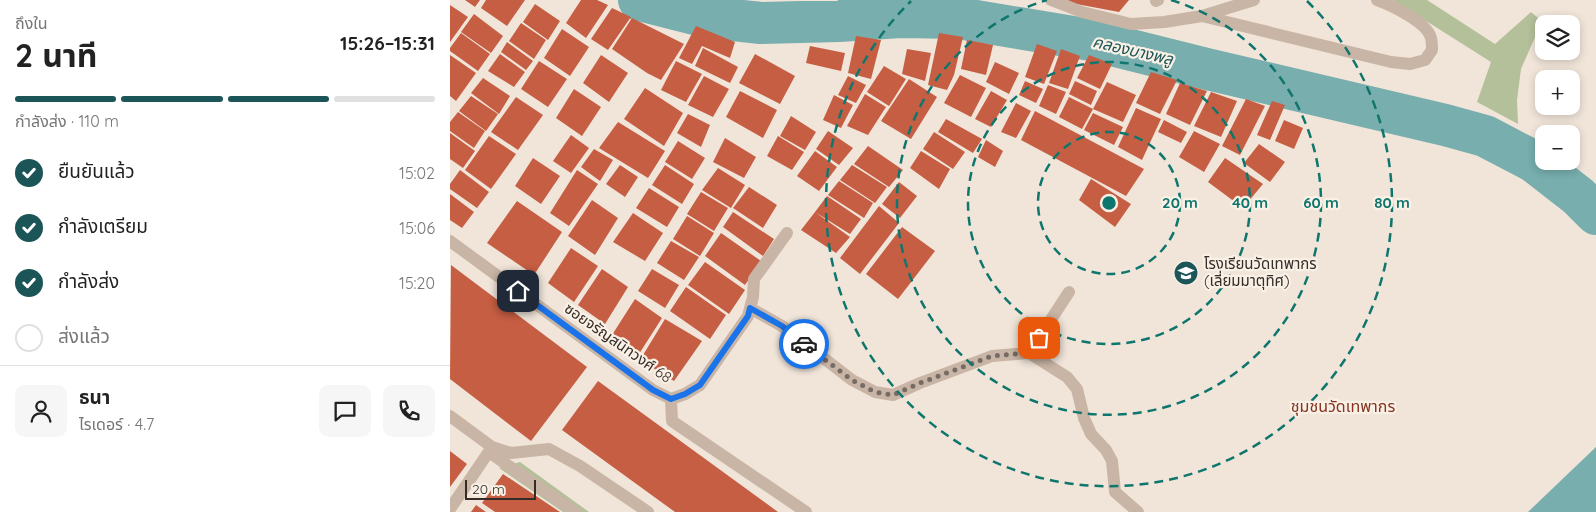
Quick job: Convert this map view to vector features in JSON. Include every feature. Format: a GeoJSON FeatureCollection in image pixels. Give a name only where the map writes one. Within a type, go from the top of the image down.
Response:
{"type":"FeatureCollection","features":[{"type":"Feature","properties":{"kind":"street"},"geometry":{"type":"LineString","coordinates":[[1051,0],[1082,12],[1131,24],[1164,22],[1202,16],[1254,0]]}},
{"type":"Feature","properties":{"kind":"street"},"geometry":{"type":"LineString","coordinates":[[1202,16],[1391,62],[1410,64],[1424,60],[1432,50],[1431,38],[1425,28],[1413,19],[1377,0]]}},
{"type":"Feature","properties":{"kind":"street","name":"ซอยจรัญสนิทวงศ์ 68"},"geometry":{"type":"LineString","coordinates":[[450,241],[653,390],[671,399],[685,394],[700,385],[748,316],[753,297],[754,279],[787,233]]}},
{"type":"Feature","properties":{"kind":"street"},"geometry":{"type":"LineString","coordinates":[[1029,353],[1069,292]]}},
{"type":"Feature","properties":{"kind":"street"},"geometry":{"type":"LineString","coordinates":[[750,308],[782,326],[852,380],[875,392],[893,395],[992,356],[1029,353],[1067,377],[1076,389],[1084,418],[1091,434],[1106,450],[1112,461],[1115,492],[1138,512]]}},
{"type":"Feature","properties":{"kind":"street"},"geometry":{"type":"LineString","coordinates":[[671,399],[672,421],[806,512]]}},
{"type":"Feature","properties":{"kind":"street"},"geometry":{"type":"LineString","coordinates":[[450,416],[575,512]]}},
{"type":"Feature","properties":{"kind":"street"},"geometry":{"type":"LineString","coordinates":[[450,509],[491,449]]}},
{"type":"Feature","properties":{"kind":"street"},"geometry":{"type":"LineString","coordinates":[[491,449],[511,453],[549,449],[580,466],[648,512]]}},
{"type":"Feature","properties":{"kind":"green space"},"geometry":{"type":"Polygon","coordinates":[[[1393,0],[1427,0],[1495,44],[1531,12],[1535,15],[1535,37],[1521,69],[1517,100],[1518,124],[1477,102],[1491,62],[1393,0]]]}},
{"type":"Feature","properties":{"kind":"green space"},"geometry":{"type":"Polygon","coordinates":[[[520,462],[589,512],[563,512],[499,468],[520,462]]]}},
{"type":"Feature","properties":{"kind":"water"},"geometry":{"type":"Polygon","coordinates":[[[1596,447],[1596,512],[1528,512],[1596,447]]]}},
{"type":"Feature","properties":{"kind":"building"},"geometry":{"type":"Polygon","coordinates":[[[465,0],[480,0],[475,7],[465,0]]]}},
{"type":"Feature","properties":{"kind":"building"},"geometry":{"type":"Polygon","coordinates":[[[486,0],[525,0],[507,26],[481,8],[486,0]]]}},
{"type":"Feature","properties":{"kind":"building"},"geometry":{"type":"Polygon","coordinates":[[[581,0],[597,0],[608,5],[586,38],[566,23],[581,0]]]}},
{"type":"Feature","properties":{"kind":"building"},"geometry":{"type":"Polygon","coordinates":[[[1068,0],[1129,0],[1119,12],[1071,3],[1068,0]]]}},
{"type":"Feature","properties":{"kind":"building"},"geometry":{"type":"Polygon","coordinates":[[[535,4],[560,21],[548,40],[523,22],[535,4]]]}},
{"type":"Feature","properties":{"kind":"building"},"geometry":{"type":"Polygon","coordinates":[[[450,5],[468,17],[450,42],[450,5]]]}},
{"type":"Feature","properties":{"kind":"building"},"geometry":{"type":"Polygon","coordinates":[[[612,8],[631,17],[608,50],[591,39],[612,8]]]}},
{"type":"Feature","properties":{"kind":"building"},"geometry":{"type":"Polygon","coordinates":[[[474,14],[503,36],[491,53],[461,32],[474,14]]]}},
{"type":"Feature","properties":{"kind":"building"},"geometry":{"type":"Polygon","coordinates":[[[632,18],[684,44],[661,80],[647,73],[612,49],[632,18]]]}},
{"type":"Feature","properties":{"kind":"building"},"geometry":{"type":"Polygon","coordinates":[[[521,23],[546,40],[534,59],[509,41],[521,23]]]}},
{"type":"Feature","properties":{"kind":"building"},"geometry":{"type":"Polygon","coordinates":[[[696,26],[735,42],[730,58],[702,46],[692,64],[679,58],[696,26]]]}},
{"type":"Feature","properties":{"kind":"building"},"geometry":{"type":"Polygon","coordinates":[[[562,29],[589,47],[570,76],[544,58],[562,29]]]}},
{"type":"Feature","properties":{"kind":"building"},"geometry":{"type":"Polygon","coordinates":[[[461,33],[490,54],[478,71],[450,51],[450,48],[461,33]]]}},
{"type":"Feature","properties":{"kind":"building"},"geometry":{"type":"Polygon","coordinates":[[[939,33],[963,37],[954,75],[947,90],[928,85],[939,33]]]}},
{"type":"Feature","properties":{"kind":"building"},"geometry":{"type":"Polygon","coordinates":[[[856,36],[881,40],[871,79],[848,73],[856,36]]]}},
{"type":"Feature","properties":{"kind":"building"},"geometry":{"type":"Polygon","coordinates":[[[967,40],[993,45],[986,75],[961,69],[967,40]]]}},
{"type":"Feature","properties":{"kind":"building"},"geometry":{"type":"Polygon","coordinates":[[[507,42],[533,61],[526,70],[501,52],[507,42]]]}},
{"type":"Feature","properties":{"kind":"building"},"geometry":{"type":"Polygon","coordinates":[[[1037,44],[1057,51],[1044,84],[1025,77],[1037,44]]]}},
{"type":"Feature","properties":{"kind":"building"},"geometry":{"type":"Polygon","coordinates":[[[810,46],[845,53],[841,71],[806,63],[810,46]]]}},
{"type":"Feature","properties":{"kind":"building"},"geometry":{"type":"Polygon","coordinates":[[[703,48],[738,67],[730,83],[695,66],[703,48]]]}},
{"type":"Feature","properties":{"kind":"building"},"geometry":{"type":"Polygon","coordinates":[[[907,49],[931,53],[925,81],[902,74],[907,49]]]}},
{"type":"Feature","properties":{"kind":"building"},"geometry":{"type":"Polygon","coordinates":[[[1061,49],[1080,56],[1068,89],[1049,83],[1061,49]]]}},
{"type":"Feature","properties":{"kind":"building"},"geometry":{"type":"Polygon","coordinates":[[[500,54],[525,72],[514,87],[488,71],[500,54]]]}},
{"type":"Feature","properties":{"kind":"building"},"geometry":{"type":"Polygon","coordinates":[[[755,54],[795,76],[780,104],[739,83],[755,54]]]}},
{"type":"Feature","properties":{"kind":"building"},"geometry":{"type":"Polygon","coordinates":[[[450,55],[476,73],[456,101],[450,96],[450,55]]]}},
{"type":"Feature","properties":{"kind":"building"},"geometry":{"type":"Polygon","coordinates":[[[601,55],[628,73],[609,102],[583,83],[601,55]]]}},
{"type":"Feature","properties":{"kind":"building"},"geometry":{"type":"Polygon","coordinates":[[[1089,55],[1112,64],[1100,89],[1077,78],[1089,55]]]}},
{"type":"Feature","properties":{"kind":"building"},"geometry":{"type":"Polygon","coordinates":[[[539,61],[567,79],[548,107],[521,89],[539,61]]]}},
{"type":"Feature","properties":{"kind":"building"},"geometry":{"type":"Polygon","coordinates":[[[676,61],[702,74],[686,102],[661,90],[676,61]]]}},
{"type":"Feature","properties":{"kind":"building"},"geometry":{"type":"Polygon","coordinates":[[[995,62],[1019,73],[1009,94],[986,82],[995,62]]]}},
{"type":"Feature","properties":{"kind":"building"},"geometry":{"type":"Polygon","coordinates":[[[884,66],[906,79],[889,106],[867,92],[884,66]]]}},
{"type":"Feature","properties":{"kind":"building"},"geometry":{"type":"Polygon","coordinates":[[[1151,72],[1177,80],[1160,114],[1136,103],[1151,72]]]}},
{"type":"Feature","properties":{"kind":"building"},"geometry":{"type":"Polygon","coordinates":[[[960,75],[986,88],[971,117],[944,103],[960,75]]]}},
{"type":"Feature","properties":{"kind":"building"},"geometry":{"type":"Polygon","coordinates":[[[704,76],[729,89],[713,117],[688,105],[704,76]]]}},
{"type":"Feature","properties":{"kind":"building"},"geometry":{"type":"Polygon","coordinates":[[[848,76],[866,85],[856,103],[838,95],[848,76]]]}},
{"type":"Feature","properties":{"kind":"building"},"geometry":{"type":"Polygon","coordinates":[[[483,78],[510,96],[499,114],[471,93],[483,78]]]}},
{"type":"Feature","properties":{"kind":"building"},"geometry":{"type":"Polygon","coordinates":[[[909,79],[937,97],[911,139],[881,121],[909,79]]]}},
{"type":"Feature","properties":{"kind":"building"},"geometry":{"type":"Polygon","coordinates":[[[1025,81],[1043,89],[1036,103],[1019,95],[1025,81]]]}},
{"type":"Feature","properties":{"kind":"building"},"geometry":{"type":"Polygon","coordinates":[[[1075,81],[1097,91],[1091,105],[1069,94],[1075,81]]]}},
{"type":"Feature","properties":{"kind":"building"},"geometry":{"type":"Polygon","coordinates":[[[1107,82],[1136,95],[1123,122],[1093,109],[1107,82]]]}},
{"type":"Feature","properties":{"kind":"building"},"geometry":{"type":"Polygon","coordinates":[[[1180,83],[1207,91],[1190,125],[1166,114],[1180,83]]]}},
{"type":"Feature","properties":{"kind":"building"},"geometry":{"type":"Polygon","coordinates":[[[1048,85],[1066,92],[1056,114],[1039,106],[1048,85]]]}},
{"type":"Feature","properties":{"kind":"building"},"geometry":{"type":"Polygon","coordinates":[[[645,88],[683,113],[664,146],[624,119],[645,88]]]}},
{"type":"Feature","properties":{"kind":"building"},"geometry":{"type":"Polygon","coordinates":[[[574,89],[601,107],[582,136],[556,118],[574,89]]]}},
{"type":"Feature","properties":{"kind":"building"},"geometry":{"type":"Polygon","coordinates":[[[740,91],[777,110],[763,138],[726,117],[740,91]]]}},
{"type":"Feature","properties":{"kind":"building"},"geometry":{"type":"Polygon","coordinates":[[[991,91],[1007,100],[991,127],[975,119],[991,91]]]}},
{"type":"Feature","properties":{"kind":"building"},"geometry":{"type":"Polygon","coordinates":[[[1211,92],[1237,101],[1221,137],[1194,126],[1211,92]]]}},
{"type":"Feature","properties":{"kind":"building"},"geometry":{"type":"Polygon","coordinates":[[[865,94],[886,107],[868,135],[847,126],[865,94]]]}},
{"type":"Feature","properties":{"kind":"building"},"geometry":{"type":"Polygon","coordinates":[[[834,95],[853,105],[841,128],[823,120],[834,95]]]}},
{"type":"Feature","properties":{"kind":"building"},"geometry":{"type":"Polygon","coordinates":[[[471,96],[498,114],[486,131],[459,111],[471,96]]]}},
{"type":"Feature","properties":{"kind":"building"},"geometry":{"type":"Polygon","coordinates":[[[516,97],[543,115],[518,150],[491,132],[516,97]]]}},
{"type":"Feature","properties":{"kind":"building"},"geometry":{"type":"Polygon","coordinates":[[[1069,97],[1093,109],[1082,129],[1059,117],[1069,97]]]}},
{"type":"Feature","properties":{"kind":"building"},"geometry":{"type":"Polygon","coordinates":[[[1246,99],[1265,106],[1240,155],[1222,146],[1246,99]]]}},
{"type":"Feature","properties":{"kind":"building"},"geometry":{"type":"Polygon","coordinates":[[[1272,101],[1285,105],[1270,140],[1257,135],[1272,101]]]}},
{"type":"Feature","properties":{"kind":"building"},"geometry":{"type":"Polygon","coordinates":[[[1016,103],[1031,111],[1016,138],[1001,132],[1016,103]]]}},
{"type":"Feature","properties":{"kind":"building"},"geometry":{"type":"Polygon","coordinates":[[[1136,108],[1161,119],[1142,160],[1118,147],[1136,108]]]}},
{"type":"Feature","properties":{"kind":"building"},"geometry":{"type":"Polygon","coordinates":[[[1035,111],[1144,169],[1126,196],[1021,140],[1035,111]]]}},
{"type":"Feature","properties":{"kind":"building"},"geometry":{"type":"Polygon","coordinates":[[[458,112],[485,131],[474,148],[450,131],[450,122],[458,112]]]}},
{"type":"Feature","properties":{"kind":"building"},"geometry":{"type":"Polygon","coordinates":[[[1093,113],[1123,127],[1114,145],[1084,130],[1093,113]]]}},
{"type":"Feature","properties":{"kind":"building"},"geometry":{"type":"Polygon","coordinates":[[[688,114],[710,125],[701,147],[677,133],[688,114]]]}},
{"type":"Feature","properties":{"kind":"building"},"geometry":{"type":"Polygon","coordinates":[[[791,116],[816,132],[805,150],[780,136],[791,116]]]}},
{"type":"Feature","properties":{"kind":"building"},"geometry":{"type":"Polygon","coordinates":[[[946,119],[982,139],[973,153],[938,132],[946,119]]]}},
{"type":"Feature","properties":{"kind":"building"},"geometry":{"type":"Polygon","coordinates":[[[1164,120],[1187,132],[1181,143],[1158,132],[1164,120]]]}},
{"type":"Feature","properties":{"kind":"building"},"geometry":{"type":"Polygon","coordinates":[[[1284,120],[1303,128],[1294,149],[1275,141],[1284,120]]]}},
{"type":"Feature","properties":{"kind":"building"},"geometry":{"type":"Polygon","coordinates":[[[618,122],[665,151],[648,178],[599,148],[618,122]]]}},
{"type":"Feature","properties":{"kind":"building"},"geometry":{"type":"Polygon","coordinates":[[[828,131],[853,148],[839,165],[816,149],[828,131]]]}},
{"type":"Feature","properties":{"kind":"building"},"geometry":{"type":"Polygon","coordinates":[[[1194,131],[1220,144],[1204,172],[1179,157],[1194,131]]]}},
{"type":"Feature","properties":{"kind":"building"},"geometry":{"type":"Polygon","coordinates":[[[934,132],[965,152],[953,169],[923,149],[934,132]]]}},
{"type":"Feature","properties":{"kind":"building"},"geometry":{"type":"Polygon","coordinates":[[[450,133],[475,151],[463,168],[450,159],[450,133]]]}},
{"type":"Feature","properties":{"kind":"building"},"geometry":{"type":"Polygon","coordinates":[[[571,135],[589,148],[571,173],[553,161],[571,135]]]}},
{"type":"Feature","properties":{"kind":"building"},"geometry":{"type":"Polygon","coordinates":[[[489,136],[516,154],[491,189],[465,170],[489,136]]]}},
{"type":"Feature","properties":{"kind":"building"},"geometry":{"type":"Polygon","coordinates":[[[778,136],[804,152],[792,170],[767,156],[778,136]]]}},
{"type":"Feature","properties":{"kind":"building"},"geometry":{"type":"Polygon","coordinates":[[[725,138],[756,157],[744,178],[713,162],[725,138]]]}},
{"type":"Feature","properties":{"kind":"building"},"geometry":{"type":"Polygon","coordinates":[[[986,140],[1003,151],[995,167],[978,157],[986,140]]]}},
{"type":"Feature","properties":{"kind":"building"},"geometry":{"type":"Polygon","coordinates":[[[678,141],[705,158],[692,179],[665,162],[678,141]]]}},
{"type":"Feature","properties":{"kind":"building"},"geometry":{"type":"Polygon","coordinates":[[[1259,144],[1285,162],[1270,182],[1244,163],[1259,144]]]}},
{"type":"Feature","properties":{"kind":"building"},"geometry":{"type":"Polygon","coordinates":[[[868,146],[903,170],[889,187],[854,164],[868,146]]]}},
{"type":"Feature","properties":{"kind":"building"},"geometry":{"type":"Polygon","coordinates":[[[594,149],[613,160],[600,181],[581,167],[594,149]]]}},
{"type":"Feature","properties":{"kind":"building"},"geometry":{"type":"Polygon","coordinates":[[[815,151],[837,167],[819,191],[797,176],[815,151]]]}},
{"type":"Feature","properties":{"kind":"building"},"geometry":{"type":"Polygon","coordinates":[[[921,151],[950,169],[939,189],[910,168],[921,151]]]}},
{"type":"Feature","properties":{"kind":"building"},"geometry":{"type":"Polygon","coordinates":[[[533,158],[560,176],[541,204],[515,186],[533,158]]]}},
{"type":"Feature","properties":{"kind":"building"},"geometry":{"type":"Polygon","coordinates":[[[1225,158],[1263,184],[1243,208],[1208,182],[1225,158]]]}},
{"type":"Feature","properties":{"kind":"building"},"geometry":{"type":"Polygon","coordinates":[[[620,165],[638,177],[625,197],[606,184],[620,165]]]}},
{"type":"Feature","properties":{"kind":"building"},"geometry":{"type":"Polygon","coordinates":[[[665,165],[694,184],[682,204],[652,185],[665,165]]]}},
{"type":"Feature","properties":{"kind":"building"},"geometry":{"type":"Polygon","coordinates":[[[852,165],[887,187],[875,203],[840,180],[852,165]]]}},
{"type":"Feature","properties":{"kind":"building"},"geometry":{"type":"Polygon","coordinates":[[[718,168],[745,185],[731,208],[702,190],[718,168]]]}},
{"type":"Feature","properties":{"kind":"building"},"geometry":{"type":"Polygon","coordinates":[[[460,170],[489,192],[477,208],[450,189],[450,184],[460,170]]]}},
{"type":"Feature","properties":{"kind":"building"},"geometry":{"type":"Polygon","coordinates":[[[577,170],[598,184],[569,226],[550,213],[577,170]]]}},
{"type":"Feature","properties":{"kind":"building"},"geometry":{"type":"Polygon","coordinates":[[[1091,179],[1131,204],[1115,227],[1079,200],[1091,179]]]}},
{"type":"Feature","properties":{"kind":"building"},"geometry":{"type":"Polygon","coordinates":[[[839,181],[873,203],[864,218],[828,195],[839,181]]]}},
{"type":"Feature","properties":{"kind":"building"},"geometry":{"type":"Polygon","coordinates":[[[899,182],[917,196],[900,218],[882,204],[899,182]]]}},
{"type":"Feature","properties":{"kind":"building"},"geometry":{"type":"Polygon","coordinates":[[[749,187],[777,205],[763,228],[733,208],[749,187]]]}},
{"type":"Feature","properties":{"kind":"building"},"geometry":{"type":"Polygon","coordinates":[[[649,188],[679,207],[667,227],[636,208],[649,188]]]}},
{"type":"Feature","properties":{"kind":"building"},"geometry":{"type":"Polygon","coordinates":[[[701,192],[728,208],[714,231],[687,214],[701,192]]]}},
{"type":"Feature","properties":{"kind":"building"},"geometry":{"type":"Polygon","coordinates":[[[450,194],[474,212],[462,228],[450,220],[450,194]]]}},
{"type":"Feature","properties":{"kind":"building"},"geometry":{"type":"Polygon","coordinates":[[[827,196],[861,219],[850,234],[815,212],[827,196]]]}},
{"type":"Feature","properties":{"kind":"building"},"geometry":{"type":"Polygon","coordinates":[[[592,200],[618,218],[595,255],[568,236],[592,200]]]}},
{"type":"Feature","properties":{"kind":"building"},"geometry":{"type":"Polygon","coordinates":[[[517,201],[562,232],[534,275],[487,243],[517,201]]]}},
{"type":"Feature","properties":{"kind":"building"},"geometry":{"type":"Polygon","coordinates":[[[879,206],[899,223],[860,274],[840,258],[879,206]]]}},
{"type":"Feature","properties":{"kind":"building"},"geometry":{"type":"Polygon","coordinates":[[[733,212],[774,239],[763,256],[723,227],[733,212]]]}},
{"type":"Feature","properties":{"kind":"building"},"geometry":{"type":"Polygon","coordinates":[[[815,212],[850,237],[836,253],[801,230],[815,212]]]}},
{"type":"Feature","properties":{"kind":"building"},"geometry":{"type":"Polygon","coordinates":[[[633,213],[663,233],[645,261],[613,242],[633,213]]]}},
{"type":"Feature","properties":{"kind":"building"},"geometry":{"type":"Polygon","coordinates":[[[687,216],[714,233],[700,256],[673,239],[687,216]]]}},
{"type":"Feature","properties":{"kind":"building"},"geometry":{"type":"Polygon","coordinates":[[[902,227],[935,251],[898,299],[866,274],[902,227]]]}},
{"type":"Feature","properties":{"kind":"building"},"geometry":{"type":"Polygon","coordinates":[[[721,233],[761,261],[745,285],[705,256],[721,233]]]}},
{"type":"Feature","properties":{"kind":"building"},"geometry":{"type":"Polygon","coordinates":[[[671,241],[699,257],[684,280],[657,263],[671,241]]]}},
{"type":"Feature","properties":{"kind":"building"},"geometry":{"type":"Polygon","coordinates":[[[571,248],[598,266],[574,302],[548,283],[571,248]]]}},
{"type":"Feature","properties":{"kind":"building"},"geometry":{"type":"Polygon","coordinates":[[[705,262],[745,290],[729,314],[688,285],[705,262]]]}},
{"type":"Feature","properties":{"kind":"building"},"geometry":{"type":"Polygon","coordinates":[[[451,265],[587,367],[531,441],[450,379],[451,265]]]}},
{"type":"Feature","properties":{"kind":"building"},"geometry":{"type":"Polygon","coordinates":[[[602,269],[628,287],[605,324],[578,305],[602,269]]]}},
{"type":"Feature","properties":{"kind":"building"},"geometry":{"type":"Polygon","coordinates":[[[652,269],[679,285],[665,308],[638,291],[652,269]]]}},
{"type":"Feature","properties":{"kind":"building"},"geometry":{"type":"Polygon","coordinates":[[[686,287],[726,315],[710,339],[670,311],[686,287]]]}},
{"type":"Feature","properties":{"kind":"building"},"geometry":{"type":"Polygon","coordinates":[[[635,299],[662,318],[639,354],[612,335],[635,299]]]}},
{"type":"Feature","properties":{"kind":"building"},"geometry":{"type":"Polygon","coordinates":[[[665,319],[702,341],[674,381],[640,360],[665,319]]]}},
{"type":"Feature","properties":{"kind":"building"},"geometry":{"type":"Polygon","coordinates":[[[598,381],[778,512],[675,512],[562,430],[598,381]]]}},
{"type":"Feature","properties":{"kind":"building"},"geometry":{"type":"Polygon","coordinates":[[[450,451],[467,464],[450,487],[450,451]]]}},
{"type":"Feature","properties":{"kind":"building"},"geometry":{"type":"Polygon","coordinates":[[[503,474],[560,512],[495,512],[482,503],[503,474]]]}},
{"type":"Feature","properties":{"kind":"building"},"geometry":{"type":"Polygon","coordinates":[[[476,505],[486,512],[471,512],[476,505]]]}},
{"type":"Feature","properties":{"kind":"waterway","name":"คลองบางพลู"},"geometry":{"type":"LineString","coordinates":[[639,0],[706,17],[761,23],[901,17],[958,18],[1091,40],[1485,136],[1533,161],[1578,196],[1596,214]]}},
{"type":"Feature","properties":{"kind":"way so far"},"geometry":{"type":"LineString","coordinates":[[804,344],[852,380],[875,392],[893,395],[992,356],[1029,353],[1039,338]]}},
{"type":"Feature","properties":{"kind":"place","name":"โรงเรียนวัดเทพากร (เลี่ยมมาตุทิศ)"},"geometry":{"type":"Point","coordinates":[1186,273]}},
{"type":"Feature","properties":{"kind":"district","name":"ชุมชนวัดเทพากร"},"geometry":{"type":"Point","coordinates":[1343,406]}},
{"type":"Feature","properties":{"kind":"route"},"geometry":{"type":"LineString","coordinates":[[518,291],[653,390],[671,399],[685,394],[700,385],[748,316],[750,308],[782,326],[804,344]]}}]}
